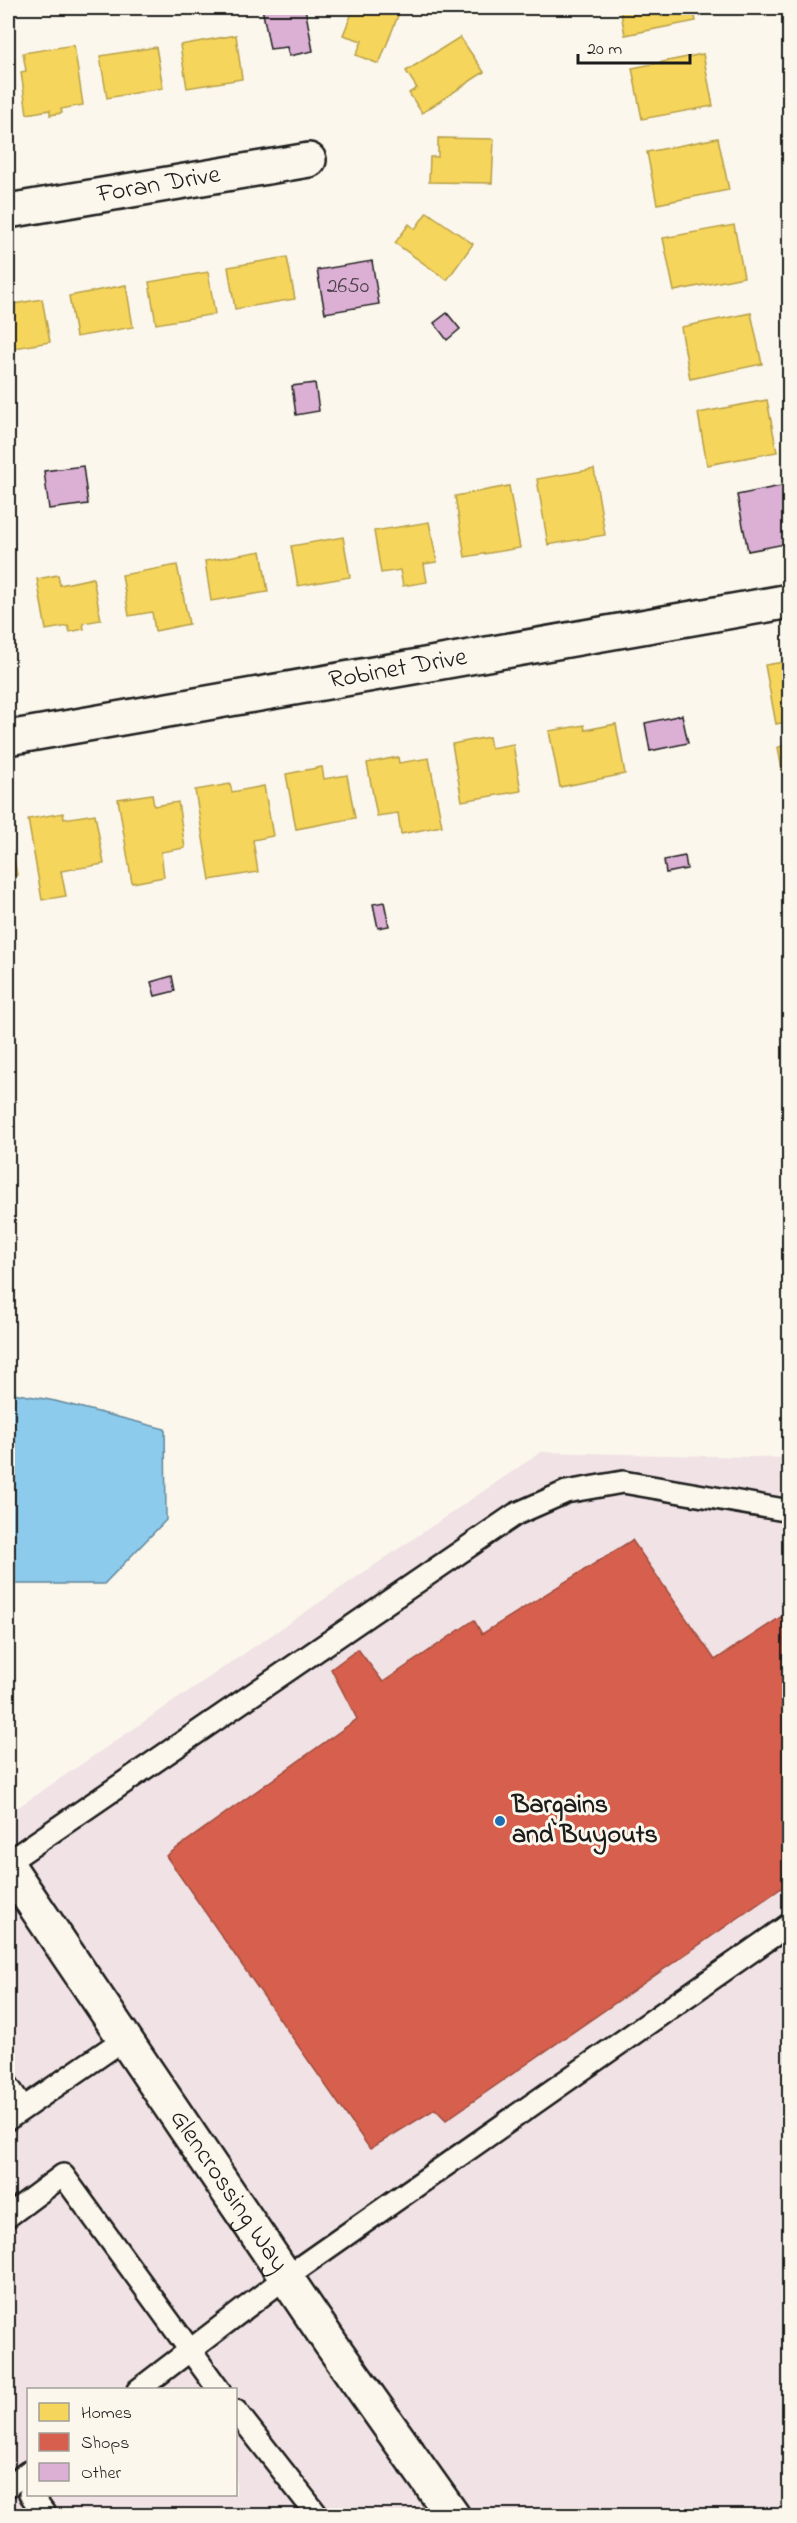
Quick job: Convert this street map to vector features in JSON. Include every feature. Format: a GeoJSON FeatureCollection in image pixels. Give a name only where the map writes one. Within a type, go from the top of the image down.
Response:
{"type":"FeatureCollection","features":[{"type":"Feature","properties":{"kind":"street","name":"Foran Drive"},"geometry":{"type":"LineString","coordinates":[[8,210],[309,160]]}},
{"type":"Feature","properties":{"kind":"street","name":"Robinet Drive"},"geometry":{"type":"LineString","coordinates":[[8,736],[789,601]]}},
{"type":"Feature","properties":{"kind":"street","name":"Glencrossing Way"},"geometry":{"type":"LineString","coordinates":[[8,1866],[286,2277],[453,2516]]}},
{"type":"Feature","properties":{"kind":"lane"},"geometry":{"type":"LineString","coordinates":[[8,1862],[516,1514],[566,1492],[622,1482],[789,1511]]}},
{"type":"Feature","properties":{"kind":"lane"},"geometry":{"type":"LineString","coordinates":[[141,2388],[286,2277],[789,1924]]}},
{"type":"Feature","properties":{"kind":"lane"},"geometry":{"type":"LineString","coordinates":[[8,2086],[15,2113],[124,2039]]}},
{"type":"Feature","properties":{"kind":"lane"},"geometry":{"type":"LineString","coordinates":[[8,2216],[63,2175],[217,2388]]}},
{"type":"Feature","properties":{"kind":"lane"},"geometry":{"type":"LineString","coordinates":[[237,2412],[318,2516]]}},
{"type":"Feature","properties":{"kind":"lane"},"geometry":{"type":"LineString","coordinates":[[31,2496],[46,2516]]}},
{"type":"Feature","properties":{"kind":"shaded area"},"geometry":{"type":"Polygon","coordinates":[[[541,1452],[789,1458],[789,2515],[8,2515],[8,1814],[541,1452]]]}},
{"type":"Feature","properties":{"kind":"water"},"geometry":{"type":"Polygon","coordinates":[[[8,1392],[55,1401],[165,1429],[166,1520],[104,1584],[8,1584],[8,1392]]]}},
{"type":"Feature","properties":{"kind":"building: Homes"},"geometry":{"type":"Polygon","coordinates":[[[354,8],[401,8],[379,64],[356,55],[362,41],[343,35],[354,8]]]}},
{"type":"Feature","properties":{"kind":"building: Homes"},"geometry":{"type":"Polygon","coordinates":[[[620,8],[693,8],[696,21],[625,35],[620,8]]]}},
{"type":"Feature","properties":{"kind":"building: Homes"},"geometry":{"type":"Polygon","coordinates":[[[236,35],[242,79],[187,88],[180,45],[236,35]]]}},
{"type":"Feature","properties":{"kind":"building: Homes"},"geometry":{"type":"Polygon","coordinates":[[[460,37],[484,72],[422,113],[409,93],[417,88],[406,71],[460,37]]]}},
{"type":"Feature","properties":{"kind":"building: Homes"},"geometry":{"type":"Polygon","coordinates":[[[74,45],[83,105],[61,109],[62,113],[50,115],[50,110],[27,114],[21,72],[26,71],[23,53],[74,45]]]}},
{"type":"Feature","properties":{"kind":"building: Homes"},"geometry":{"type":"Polygon","coordinates":[[[156,47],[163,88],[107,98],[100,56],[156,47]]]}},
{"type":"Feature","properties":{"kind":"building: Homes"},"geometry":{"type":"Polygon","coordinates":[[[703,54],[713,106],[642,119],[632,68],[703,54]]]}},
{"type":"Feature","properties":{"kind":"building: Homes"},"geometry":{"type":"Polygon","coordinates":[[[438,138],[494,139],[492,183],[429,182],[430,157],[438,157],[438,138]]]}},
{"type":"Feature","properties":{"kind":"building: Homes"},"geometry":{"type":"Polygon","coordinates":[[[718,138],[729,190],[657,204],[647,152],[718,138]]]}},
{"type":"Feature","properties":{"kind":"building: Homes"},"geometry":{"type":"Polygon","coordinates":[[[427,212],[473,244],[447,280],[395,243],[409,224],[415,229],[427,212]]]}},
{"type":"Feature","properties":{"kind":"building: Homes"},"geometry":{"type":"Polygon","coordinates":[[[734,225],[744,277],[674,291],[663,238],[734,225]]]}},
{"type":"Feature","properties":{"kind":"building: Homes"},"geometry":{"type":"Polygon","coordinates":[[[287,257],[295,299],[235,309],[228,267],[287,257]]]}},
{"type":"Feature","properties":{"kind":"building: Homes"},"geometry":{"type":"Polygon","coordinates":[[[208,272],[215,314],[156,324],[149,282],[208,272]]]}},
{"type":"Feature","properties":{"kind":"building: Homes"},"geometry":{"type":"Polygon","coordinates":[[[126,285],[133,327],[76,337],[69,296],[126,285]]]}},
{"type":"Feature","properties":{"kind":"building: Homes"},"geometry":{"type":"Polygon","coordinates":[[[42,299],[50,342],[8,349],[8,305],[42,299]]]}},
{"type":"Feature","properties":{"kind":"building: Homes"},"geometry":{"type":"Polygon","coordinates":[[[751,313],[762,364],[690,379],[681,327],[751,313]]]}},
{"type":"Feature","properties":{"kind":"building: Homes"},"geometry":{"type":"Polygon","coordinates":[[[767,400],[777,452],[707,465],[698,413],[767,400]]]}},
{"type":"Feature","properties":{"kind":"building: Homes"},"geometry":{"type":"Polygon","coordinates":[[[594,469],[605,535],[548,545],[537,479],[594,469]]]}},
{"type":"Feature","properties":{"kind":"building: Homes"},"geometry":{"type":"Polygon","coordinates":[[[509,486],[520,548],[465,557],[455,496],[509,486]]]}},
{"type":"Feature","properties":{"kind":"building: Homes"},"geometry":{"type":"Polygon","coordinates":[[[429,522],[437,562],[424,564],[427,582],[403,586],[400,570],[381,573],[374,531],[429,522]]]}},
{"type":"Feature","properties":{"kind":"building: Homes"},"geometry":{"type":"Polygon","coordinates":[[[343,537],[350,577],[298,586],[291,546],[343,537]]]}},
{"type":"Feature","properties":{"kind":"building: Homes"},"geometry":{"type":"Polygon","coordinates":[[[261,551],[268,592],[211,601],[205,561],[261,551]]]}},
{"type":"Feature","properties":{"kind":"building: Homes"},"geometry":{"type":"Polygon","coordinates":[[[177,565],[189,624],[155,631],[152,612],[129,616],[122,575],[177,565]]]}},
{"type":"Feature","properties":{"kind":"building: Homes"},"geometry":{"type":"Polygon","coordinates":[[[58,575],[60,585],[93,578],[101,620],[83,623],[84,629],[70,632],[68,626],[46,630],[37,579],[58,575]]]}},
{"type":"Feature","properties":{"kind":"building: Homes"},"geometry":{"type":"Polygon","coordinates":[[[790,661],[790,721],[776,724],[765,665],[790,661]]]}},
{"type":"Feature","properties":{"kind":"building: Homes"},"geometry":{"type":"Polygon","coordinates":[[[616,724],[625,774],[560,787],[549,731],[584,725],[585,730],[616,724]]]}},
{"type":"Feature","properties":{"kind":"building: Homes"},"geometry":{"type":"Polygon","coordinates":[[[489,737],[491,748],[513,744],[521,791],[462,801],[452,744],[489,737]]]}},
{"type":"Feature","properties":{"kind":"building: Homes"},"geometry":{"type":"Polygon","coordinates":[[[790,745],[790,811],[789,811],[778,747],[790,745]]]}},
{"type":"Feature","properties":{"kind":"building: Homes"},"geometry":{"type":"Polygon","coordinates":[[[398,757],[399,763],[429,758],[442,826],[401,834],[398,813],[377,816],[367,763],[398,757]]]}},
{"type":"Feature","properties":{"kind":"building: Homes"},"geometry":{"type":"Polygon","coordinates":[[[322,767],[324,779],[347,775],[355,818],[296,829],[286,774],[322,767]]]}},
{"type":"Feature","properties":{"kind":"building: Homes"},"geometry":{"type":"Polygon","coordinates":[[[230,784],[232,792],[264,786],[273,836],[253,840],[258,872],[210,880],[195,790],[230,784]]]}},
{"type":"Feature","properties":{"kind":"building: Homes"},"geometry":{"type":"Polygon","coordinates":[[[152,794],[154,806],[178,802],[185,848],[161,852],[164,877],[132,883],[118,799],[152,794]]]}},
{"type":"Feature","properties":{"kind":"building: Homes"},"geometry":{"type":"Polygon","coordinates":[[[63,813],[64,819],[95,814],[104,864],[61,871],[66,896],[42,900],[28,819],[63,813]]]}},
{"type":"Feature","properties":{"kind":"building: Homes"},"geometry":{"type":"Polygon","coordinates":[[[8,831],[17,875],[8,877],[8,831]]]}},
{"type":"Feature","properties":{"kind":"building: Shops"},"geometry":{"type":"Polygon","coordinates":[[[632,1540],[715,1660],[790,1611],[790,1882],[446,2120],[435,2109],[370,2149],[166,1856],[357,1719],[331,1669],[358,1649],[383,1682],[474,1620],[482,1634],[632,1540]]]}},
{"type":"Feature","properties":{"kind":"building: Other"},"geometry":{"type":"Polygon","coordinates":[[[262,8],[305,8],[313,51],[289,56],[287,47],[270,49],[262,8]]]}},
{"type":"Feature","properties":{"kind":"building: Other"},"geometry":{"type":"Polygon","coordinates":[[[372,261],[379,304],[325,313],[317,270],[372,261]]]}},
{"type":"Feature","properties":{"kind":"building: Other"},"geometry":{"type":"Polygon","coordinates":[[[447,313],[460,329],[447,340],[434,323],[447,313]]]}},
{"type":"Feature","properties":{"kind":"building: Other"},"geometry":{"type":"Polygon","coordinates":[[[315,383],[319,411],[296,415],[292,386],[315,383]]]}},
{"type":"Feature","properties":{"kind":"building: Other"},"geometry":{"type":"Polygon","coordinates":[[[83,466],[88,504],[49,509],[44,471],[83,466]]]}},
{"type":"Feature","properties":{"kind":"building: Other"},"geometry":{"type":"Polygon","coordinates":[[[786,485],[790,502],[790,543],[748,551],[737,495],[786,485]]]}},
{"type":"Feature","properties":{"kind":"building: Other"},"geometry":{"type":"Polygon","coordinates":[[[682,715],[688,743],[650,751],[645,723],[682,715]]]}},
{"type":"Feature","properties":{"kind":"building: Other"},"geometry":{"type":"Polygon","coordinates":[[[685,856],[687,869],[666,873],[664,860],[685,856]]]}},
{"type":"Feature","properties":{"kind":"building: Other"},"geometry":{"type":"Polygon","coordinates":[[[384,902],[389,926],[378,928],[373,904],[384,902]]]}},
{"type":"Feature","properties":{"kind":"building: Other"},"geometry":{"type":"Polygon","coordinates":[[[172,976],[175,991],[155,996],[151,982],[172,976]]]}},
{"type":"Feature","properties":{"kind":"place","name":"Bargains and Buyouts"},"geometry":{"type":"Point","coordinates":[500,1821]}}]}
